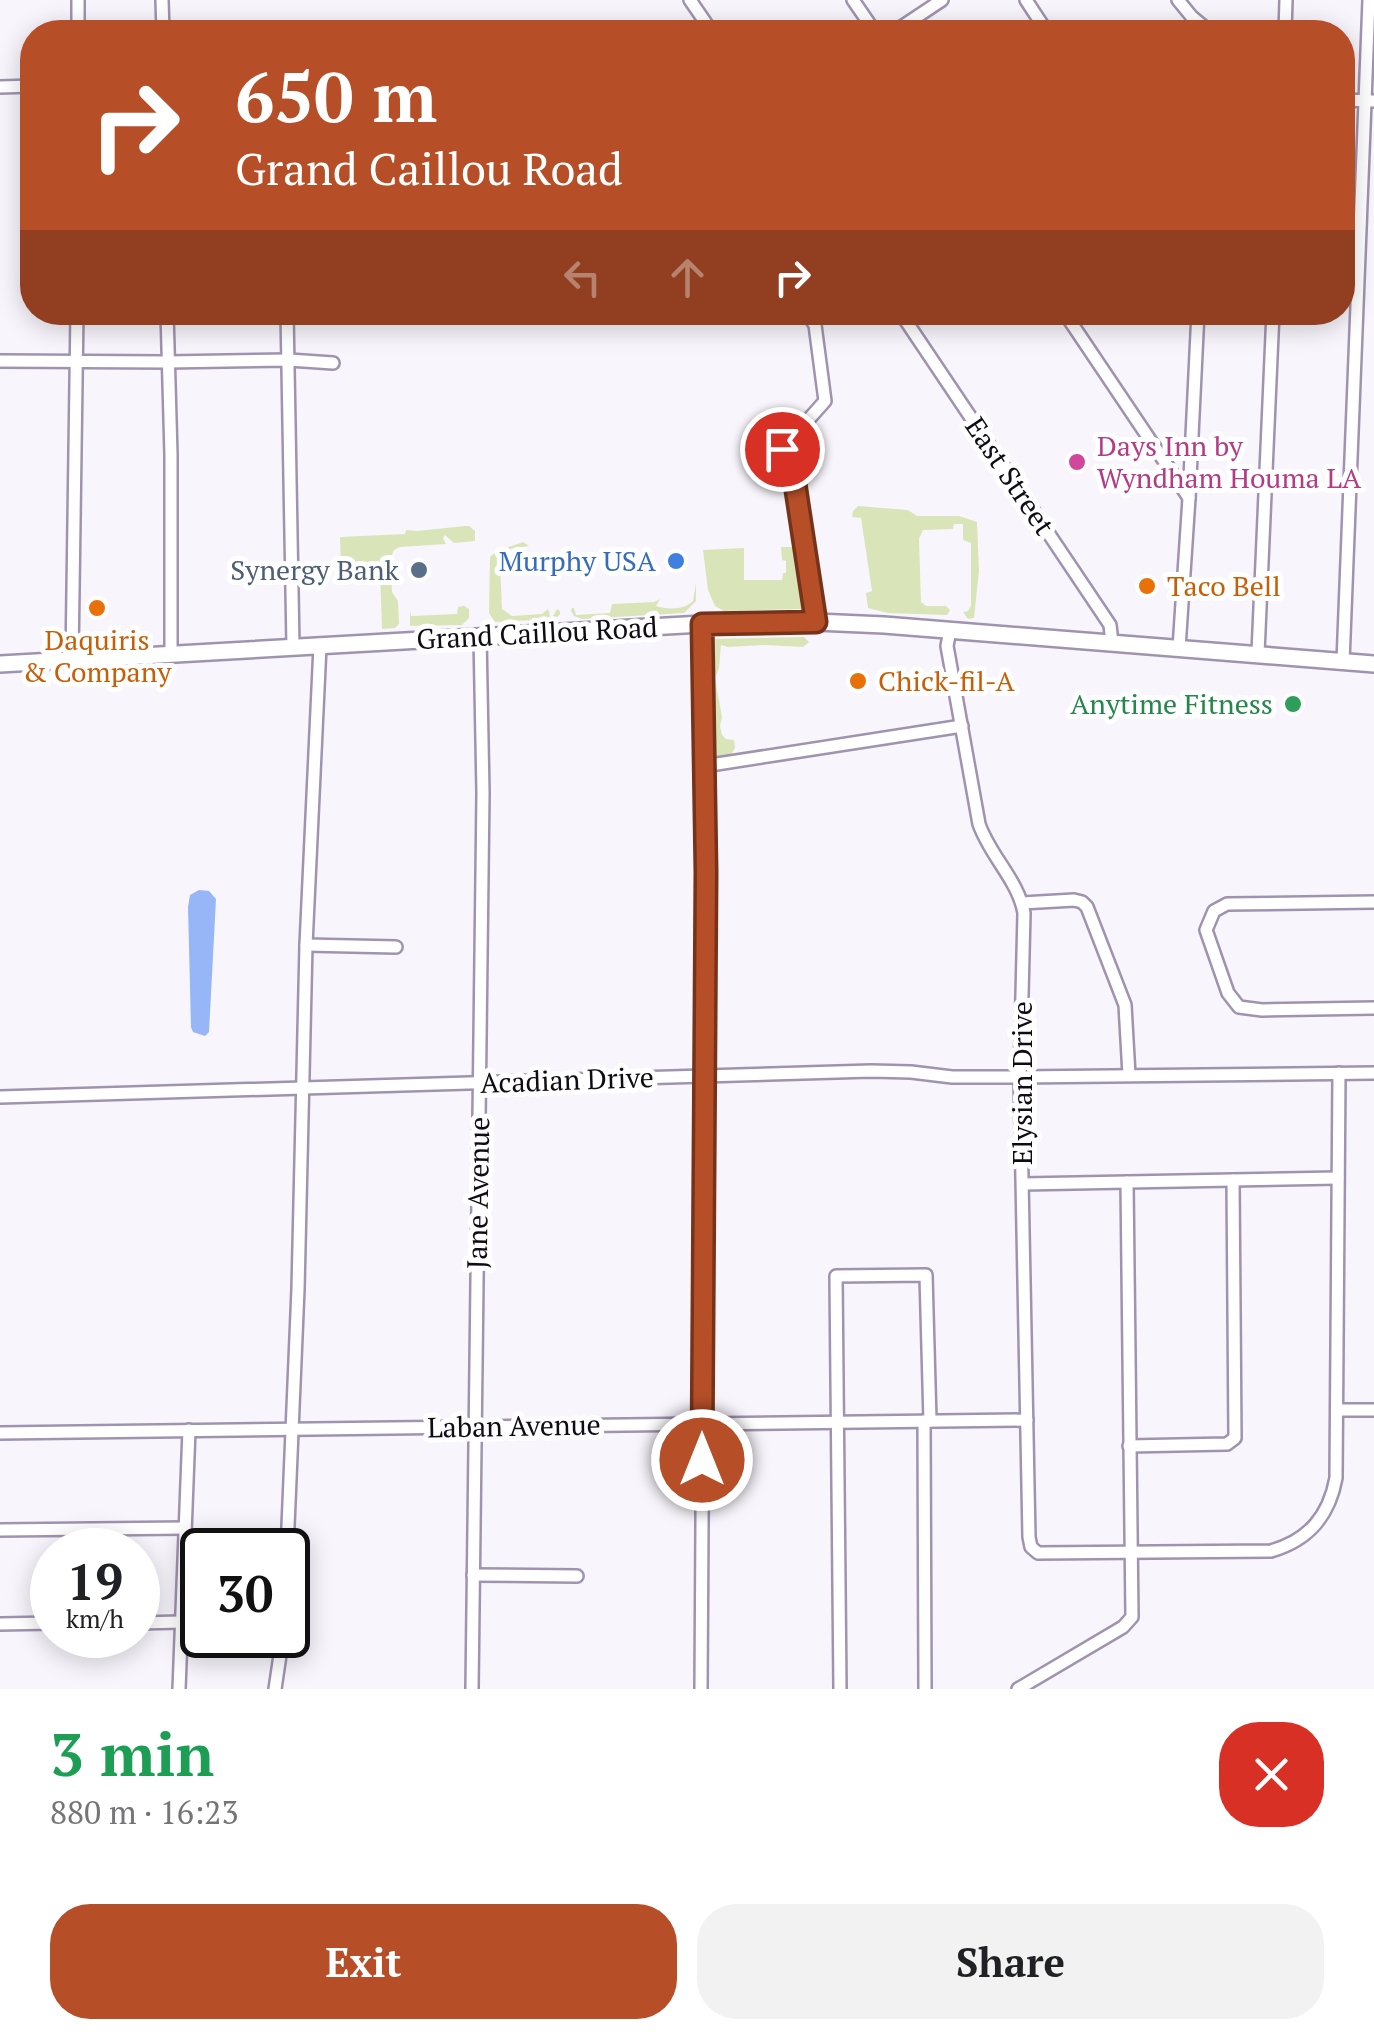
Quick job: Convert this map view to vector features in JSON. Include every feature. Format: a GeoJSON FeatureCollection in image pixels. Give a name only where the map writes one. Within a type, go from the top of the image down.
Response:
{"type":"FeatureCollection","features":[{"type":"Feature","properties":{"kind":"main road","name":"Grand Caillou Road"},"geometry":{"type":"LineString","coordinates":[[0,664],[702,624],[816,622],[1374,664]]}},
{"type":"Feature","properties":{"kind":"street"},"geometry":{"type":"LineString","coordinates":[[912,20],[942,0]]}},
{"type":"Feature","properties":{"kind":"street"},"geometry":{"type":"LineString","coordinates":[[1178,0],[1196,20]]}},
{"type":"Feature","properties":{"kind":"street"},"geometry":{"type":"LineString","coordinates":[[1342,662],[1370,101],[1369,0]]}},
{"type":"Feature","properties":{"kind":"street"},"geometry":{"type":"LineString","coordinates":[[72,659],[77,325]]}},
{"type":"Feature","properties":{"kind":"street"},"geometry":{"type":"LineString","coordinates":[[167,325],[171,653]]}},
{"type":"Feature","properties":{"kind":"street"},"geometry":{"type":"LineString","coordinates":[[287,325],[293,646]]}},
{"type":"Feature","properties":{"kind":"street"},"geometry":{"type":"LineString","coordinates":[[815,325],[825,401],[782,449],[795,484],[816,622]]}},
{"type":"Feature","properties":{"kind":"street","name":"East Street"},"geometry":{"type":"LineString","coordinates":[[909,325],[1110,625],[1112,643]]}},
{"type":"Feature","properties":{"kind":"street"},"geometry":{"type":"LineString","coordinates":[[1073,325],[1189,498]]}},
{"type":"Feature","properties":{"kind":"street"},"geometry":{"type":"LineString","coordinates":[[1179,648],[1197,325]]}},
{"type":"Feature","properties":{"kind":"street"},"geometry":{"type":"LineString","coordinates":[[1258,654],[1272,325]]}},
{"type":"Feature","properties":{"kind":"street"},"geometry":{"type":"LineString","coordinates":[[0,361],[333,363]]}},
{"type":"Feature","properties":{"kind":"street"},"geometry":{"type":"LineString","coordinates":[[701,1689],[705,1075],[702,624]]}},
{"type":"Feature","properties":{"kind":"street","name":"Elysian Drive"},"geometry":{"type":"LineString","coordinates":[[950,630],[947,646],[982,833],[1022,903],[1024,921],[1020,1078],[1029,1537],[1038,1553],[1130,1552]]}},
{"type":"Feature","properties":{"kind":"street","name":"Jane Avenue"},"geometry":{"type":"LineString","coordinates":[[472,1689],[483,793],[480,636]]}},
{"type":"Feature","properties":{"kind":"street"},"geometry":{"type":"LineString","coordinates":[[287,1528],[320,646]]}},
{"type":"Feature","properties":{"kind":"street"},"geometry":{"type":"LineString","coordinates":[[704,766],[962,726]]}},
{"type":"Feature","properties":{"kind":"street"},"geometry":{"type":"LineString","coordinates":[[1022,903],[1074,900],[1087,907],[1125,1005],[1129,1075]]}},
{"type":"Feature","properties":{"kind":"street"},"geometry":{"type":"LineString","coordinates":[[1374,902],[1226,904],[1214,911],[1206,930],[1228,994],[1239,1007],[1374,1008]]}},
{"type":"Feature","properties":{"kind":"street"},"geometry":{"type":"LineString","coordinates":[[306,945],[396,947]]}},
{"type":"Feature","properties":{"kind":"street","name":"Acadian Drive"},"geometry":{"type":"LineString","coordinates":[[0,1098],[871,1071],[1020,1078],[1374,1073]]}},
{"type":"Feature","properties":{"kind":"street"},"geometry":{"type":"LineString","coordinates":[[1130,1552],[1271,1551],[1297,1541],[1324,1516],[1336,1478],[1339,1073]]}},
{"type":"Feature","properties":{"kind":"street"},"geometry":{"type":"LineString","coordinates":[[1022,1184],[1338,1178]]}},
{"type":"Feature","properties":{"kind":"street"},"geometry":{"type":"LineString","coordinates":[[1129,1446],[1227,1444],[1236,1432],[1234,1180]]}},
{"type":"Feature","properties":{"kind":"street"},"geometry":{"type":"LineString","coordinates":[[1018,1689],[1124,1628],[1131,1620],[1127,1182]]}},
{"type":"Feature","properties":{"kind":"street"},"geometry":{"type":"LineString","coordinates":[[840,1689],[836,1276],[926,1275],[925,1689]]}},
{"type":"Feature","properties":{"kind":"street"},"geometry":{"type":"LineString","coordinates":[[1337,1410],[1374,1410]]}},
{"type":"Feature","properties":{"kind":"street","name":"Laban Avenue"},"geometry":{"type":"LineString","coordinates":[[0,1433],[1027,1420]]}},
{"type":"Feature","properties":{"kind":"street"},"geometry":{"type":"LineString","coordinates":[[185,1528],[189,1430]]}},
{"type":"Feature","properties":{"kind":"street"},"geometry":{"type":"LineString","coordinates":[[0,1530],[180,1528]]}},
{"type":"Feature","properties":{"kind":"street"},"geometry":{"type":"LineString","coordinates":[[473,1575],[577,1576]]}},
{"type":"Feature","properties":{"kind":"street"},"geometry":{"type":"LineString","coordinates":[[0,1624],[30,1624]]}},
{"type":"Feature","properties":{"kind":"street"},"geometry":{"type":"LineString","coordinates":[[179,1689],[180,1658]]}},
{"type":"Feature","properties":{"kind":"street"},"geometry":{"type":"LineString","coordinates":[[275,1689],[280,1658]]}},
{"type":"Feature","properties":{"kind":"green space"},"geometry":{"type":"Polygon","coordinates":[[[858,506],[908,510],[917,516],[959,516],[977,522],[979,571],[974,618],[968,619],[963,612],[971,606],[971,543],[963,540],[963,524],[954,524],[953,529],[923,530],[919,539],[921,602],[926,606],[946,606],[950,610],[947,615],[888,613],[868,608],[866,593],[872,591],[861,518],[852,517],[858,506]]]}},
{"type":"Feature","properties":{"kind":"green space"},"geometry":{"type":"Polygon","coordinates":[[[469,526],[475,531],[475,541],[454,543],[445,535],[446,544],[394,550],[390,559],[392,592],[398,601],[399,624],[395,628],[382,629],[380,571],[341,573],[340,537],[469,526]]]}},
{"type":"Feature","properties":{"kind":"green space"},"geometry":{"type":"Polygon","coordinates":[[[796,539],[808,607],[724,611],[715,606],[708,590],[703,550],[744,548],[744,580],[782,580],[786,561],[782,560],[781,547],[793,547],[796,539]]]}},
{"type":"Feature","properties":{"kind":"green space"},"geometry":{"type":"Polygon","coordinates":[[[523,542],[529,546],[510,549],[500,562],[502,609],[512,616],[542,614],[548,609],[550,616],[557,609],[560,614],[555,619],[495,622],[489,613],[490,557],[523,542]]]}},
{"type":"Feature","properties":{"kind":"green space"},"geometry":{"type":"Polygon","coordinates":[[[696,583],[696,601],[684,613],[582,619],[574,616],[571,611],[574,608],[576,615],[610,613],[612,604],[660,599],[656,606],[680,608],[693,601],[696,583]]]}},
{"type":"Feature","properties":{"kind":"green space"},"geometry":{"type":"Polygon","coordinates":[[[458,607],[469,609],[469,618],[462,625],[410,626],[410,610],[411,616],[457,614],[458,607]]]}},
{"type":"Feature","properties":{"kind":"green space"},"geometry":{"type":"Polygon","coordinates":[[[804,637],[809,642],[803,647],[721,645],[715,678],[720,726],[726,739],[734,740],[735,748],[729,758],[714,759],[709,751],[711,639],[804,637]]]}},
{"type":"Feature","properties":{"kind":"water"},"geometry":{"type":"Polygon","coordinates":[[[199,890],[209,891],[216,899],[209,1032],[205,1036],[193,1032],[191,1027],[188,907],[190,895],[199,890]]]}},
{"type":"Feature","properties":{"kind":"place","name":"Days Inn by Wyndham Houma LA"},"geometry":{"type":"Point","coordinates":[1077,462]}},
{"type":"Feature","properties":{"kind":"place","name":"Murphy USA"},"geometry":{"type":"Point","coordinates":[676,561]}},
{"type":"Feature","properties":{"kind":"place","name":"Synergy Bank"},"geometry":{"type":"Point","coordinates":[419,570]}},
{"type":"Feature","properties":{"kind":"place","name":"Taco Bell"},"geometry":{"type":"Point","coordinates":[1147,586]}},
{"type":"Feature","properties":{"kind":"place","name":"Daquiris & Company"},"geometry":{"type":"Point","coordinates":[97,608]}},
{"type":"Feature","properties":{"kind":"place","name":"Chick-fil-A"},"geometry":{"type":"Point","coordinates":[858,681]}},
{"type":"Feature","properties":{"kind":"place","name":"Anytime Fitness"},"geometry":{"type":"Point","coordinates":[1293,704]}},
{"type":"Feature","properties":{"kind":"route"},"geometry":{"type":"LineString","coordinates":[[702,1460],[706,872],[702,624],[816,622],[795,484],[782,449]]}}]}
